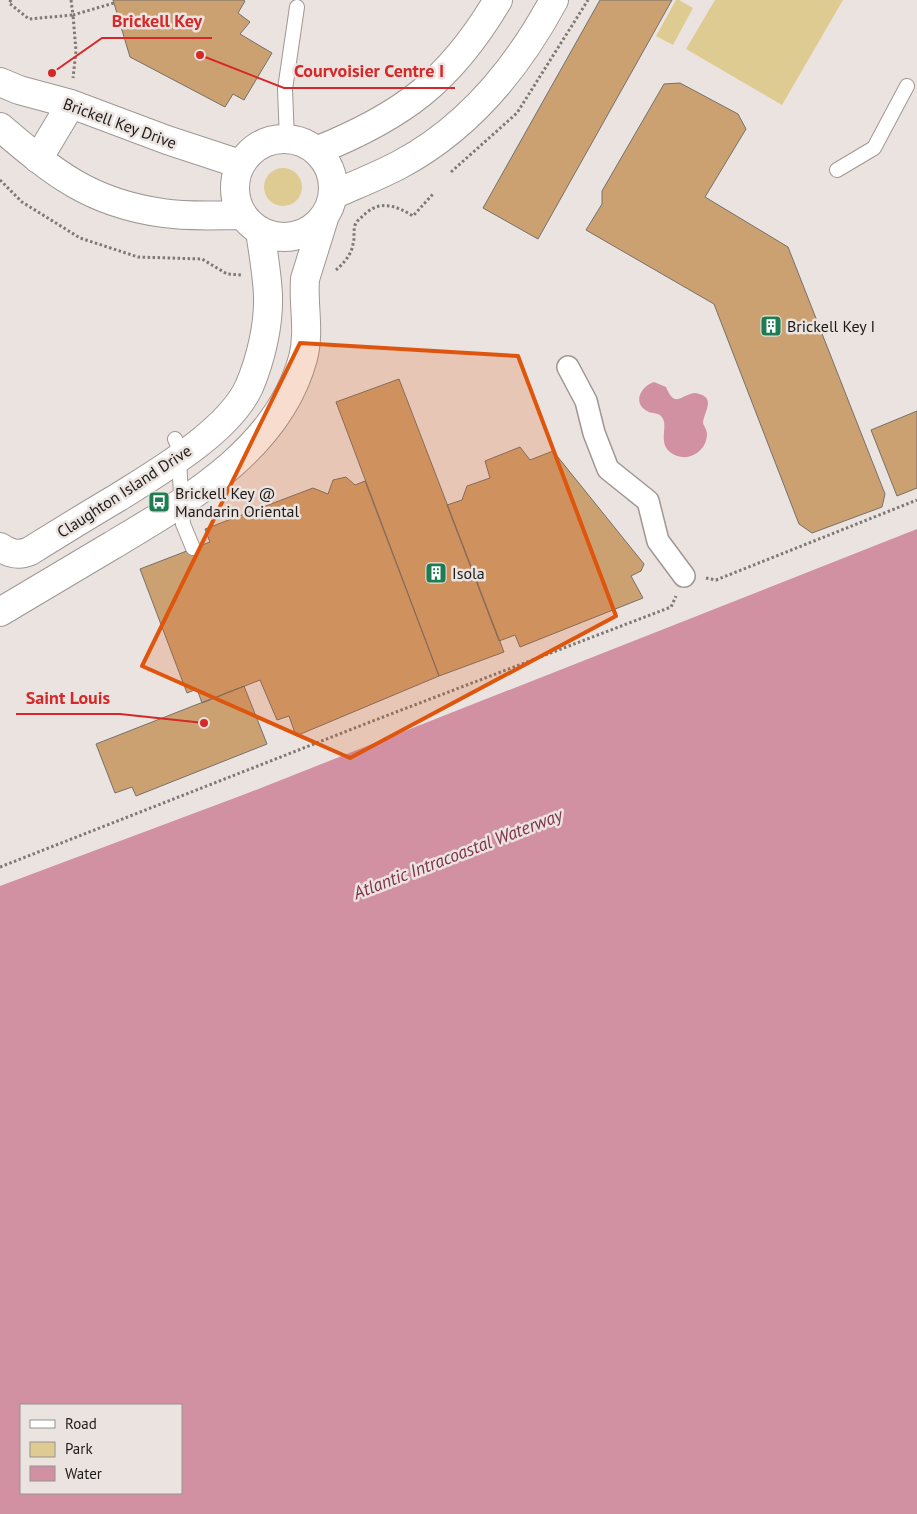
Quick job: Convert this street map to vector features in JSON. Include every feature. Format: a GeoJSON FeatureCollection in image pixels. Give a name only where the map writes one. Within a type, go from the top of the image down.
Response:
{"type":"FeatureCollection","features":[{"type":"Feature","properties":{"kind":"street"},"geometry":{"type":"LineString","coordinates":[[316,151],[349,138],[382,121],[418,97],[446,72],[487,19],[498,0]]}},
{"type":"Feature","properties":{"kind":"street"},"geometry":{"type":"LineString","coordinates":[[0,612],[182,503],[216,477],[250,447],[271,422],[290,391],[303,358],[306,342],[307,326],[304,279],[329,205],[332,185],[327,166],[316,151],[303,144],[287,140],[275,140],[257,147],[240,164],[234,183],[238,204],[252,223],[270,235],[291,237],[309,229],[329,205],[398,166],[451,130],[485,98],[521,55],[554,0]]}},
{"type":"Feature","properties":{"kind":"street","name":"Brickell Key Drive"},"geometry":{"type":"LineString","coordinates":[[0,82],[19,90],[71,104],[167,140],[240,164]]}},
{"type":"Feature","properties":{"kind":"street"},"geometry":{"type":"LineString","coordinates":[[38,159],[71,104]]}},
{"type":"Feature","properties":{"kind":"street"},"geometry":{"type":"LineString","coordinates":[[0,127],[38,159],[67,180],[112,202],[128,207],[180,215],[252,223]]}},
{"type":"Feature","properties":{"kind":"street","name":"Claughton Island Drive"},"geometry":{"type":"LineString","coordinates":[[0,547],[14,554],[30,551],[177,448],[194,447],[234,409],[246,392],[253,375],[267,314],[266,270],[252,223]]}},
{"type":"Feature","properties":{"kind":"street"},"geometry":{"type":"LineString","coordinates":[[568,367],[586,401],[594,433],[608,469],[648,501],[658,542],[684,576]]}},
{"type":"Feature","properties":{"kind":"lane"},"geometry":{"type":"LineString","coordinates":[[287,140],[285,89],[297,8]]}},
{"type":"Feature","properties":{"kind":"lane"},"geometry":{"type":"LineString","coordinates":[[836,170],[874,148],[907,86]]}},
{"type":"Feature","properties":{"kind":"lane"},"geometry":{"type":"LineString","coordinates":[[177,448],[183,524],[193,548]]}},
{"type":"Feature","properties":{"kind":"path"},"geometry":{"type":"LineString","coordinates":[[11,0],[9,3],[29,19],[73,15],[114,3]]}},
{"type":"Feature","properties":{"kind":"path"},"geometry":{"type":"LineString","coordinates":[[71,0],[76,51],[71,104]]}},
{"type":"Feature","properties":{"kind":"path"},"geometry":{"type":"LineString","coordinates":[[0,180],[22,202],[80,238],[138,257],[202,259],[228,274],[245,275]]}},
{"type":"Feature","properties":{"kind":"path"},"geometry":{"type":"LineString","coordinates":[[333,272],[341,266],[351,250],[354,244],[356,222],[365,214],[377,206],[384,206],[399,208],[413,216],[433,194]]}},
{"type":"Feature","properties":{"kind":"path"},"geometry":{"type":"LineString","coordinates":[[0,867],[370,722],[671,607],[684,576],[716,580],[917,500]]}},
{"type":"Feature","properties":{"kind":"highlighted area"},"geometry":{"type":"Polygon","coordinates":[[[300,343],[518,356],[616,616],[350,758],[142,666],[300,343]]]}},
{"type":"Feature","properties":{"kind":"green space"},"geometry":{"type":"Polygon","coordinates":[[[676,0],[693,8],[673,45],[656,36],[676,0]]]}},
{"type":"Feature","properties":{"kind":"green space"},"geometry":{"type":"Polygon","coordinates":[[[715,0],[843,0],[782,105],[686,49],[715,0]]]}},
{"type":"Feature","properties":{"kind":"green space"},"geometry":{"type":"Polygon","coordinates":[[[283,168],[296,174],[302,187],[296,200],[283,206],[270,200],[264,187],[270,174],[283,168]]]}},
{"type":"Feature","properties":{"kind":"water"},"geometry":{"type":"Polygon","coordinates":[[[654,382],[666,387],[675,399],[694,393],[706,397],[708,405],[703,423],[707,433],[706,439],[701,449],[693,455],[683,457],[670,452],[664,442],[664,420],[658,414],[642,408],[639,399],[640,395],[645,387],[654,382]]]}},
{"type":"Feature","properties":{"kind":"water","name":"Atlantic Intracoastal Waterway"},"geometry":{"type":"Polygon","coordinates":[[[917,529],[917,1514],[0,1514],[0,886],[248,793],[917,529]]]}},
{"type":"Feature","properties":{"kind":"building"},"geometry":{"type":"Polygon","coordinates":[[[113,0],[243,0],[245,1],[238,13],[250,22],[240,34],[272,53],[244,100],[233,94],[225,107],[130,57],[113,0]]]}},
{"type":"Feature","properties":{"kind":"building"},"geometry":{"type":"Polygon","coordinates":[[[600,0],[672,0],[538,239],[483,208],[600,0]]]}},
{"type":"Feature","properties":{"kind":"building","name":"Brickell Key I"},"geometry":{"type":"Polygon","coordinates":[[[680,83],[738,114],[746,129],[705,197],[788,247],[885,494],[882,507],[812,533],[799,524],[714,304],[586,230],[602,204],[602,191],[664,84],[680,83]]]}},
{"type":"Feature","properties":{"kind":"building","name":"Isola"},"geometry":{"type":"Polygon","coordinates":[[[399,379],[504,652],[439,676],[336,402],[399,379]]]}},
{"type":"Feature","properties":{"kind":"building"},"geometry":{"type":"Polygon","coordinates":[[[917,411],[917,488],[897,496],[871,430],[917,411]]]}},
{"type":"Feature","properties":{"kind":"building"},"geometry":{"type":"Polygon","coordinates":[[[520,447],[530,460],[553,451],[644,564],[641,571],[631,576],[643,598],[520,647],[515,635],[499,641],[447,505],[462,500],[467,486],[490,478],[485,461],[520,447]]]}},
{"type":"Feature","properties":{"kind":"building"},"geometry":{"type":"Polygon","coordinates":[[[346,477],[355,485],[365,481],[439,676],[296,736],[289,716],[277,720],[260,680],[202,703],[197,689],[187,693],[140,569],[210,542],[205,529],[313,488],[328,494],[333,480],[346,477]]]}},
{"type":"Feature","properties":{"kind":"building"},"geometry":{"type":"Polygon","coordinates":[[[244,686],[267,744],[136,796],[132,787],[115,793],[96,744],[244,686]]]}},
{"type":"Feature","properties":{"kind":"place","name":"Courvoisier Centre I"},"geometry":{"type":"Point","coordinates":[200,55]}},
{"type":"Feature","properties":{"kind":"place","name":"Brickell Key"},"geometry":{"type":"Point","coordinates":[52,73]}},
{"type":"Feature","properties":{"kind":"place","name":"Brickell Key I"},"geometry":{"type":"Point","coordinates":[771,326]}},
{"type":"Feature","properties":{"kind":"place","name":"Brickell Key @ Mandarin Oriental"},"geometry":{"type":"Point","coordinates":[159,502]}},
{"type":"Feature","properties":{"kind":"place","name":"Isola"},"geometry":{"type":"Point","coordinates":[436,573]}},
{"type":"Feature","properties":{"kind":"place","name":"Saint Louis"},"geometry":{"type":"Point","coordinates":[204,723]}}]}
